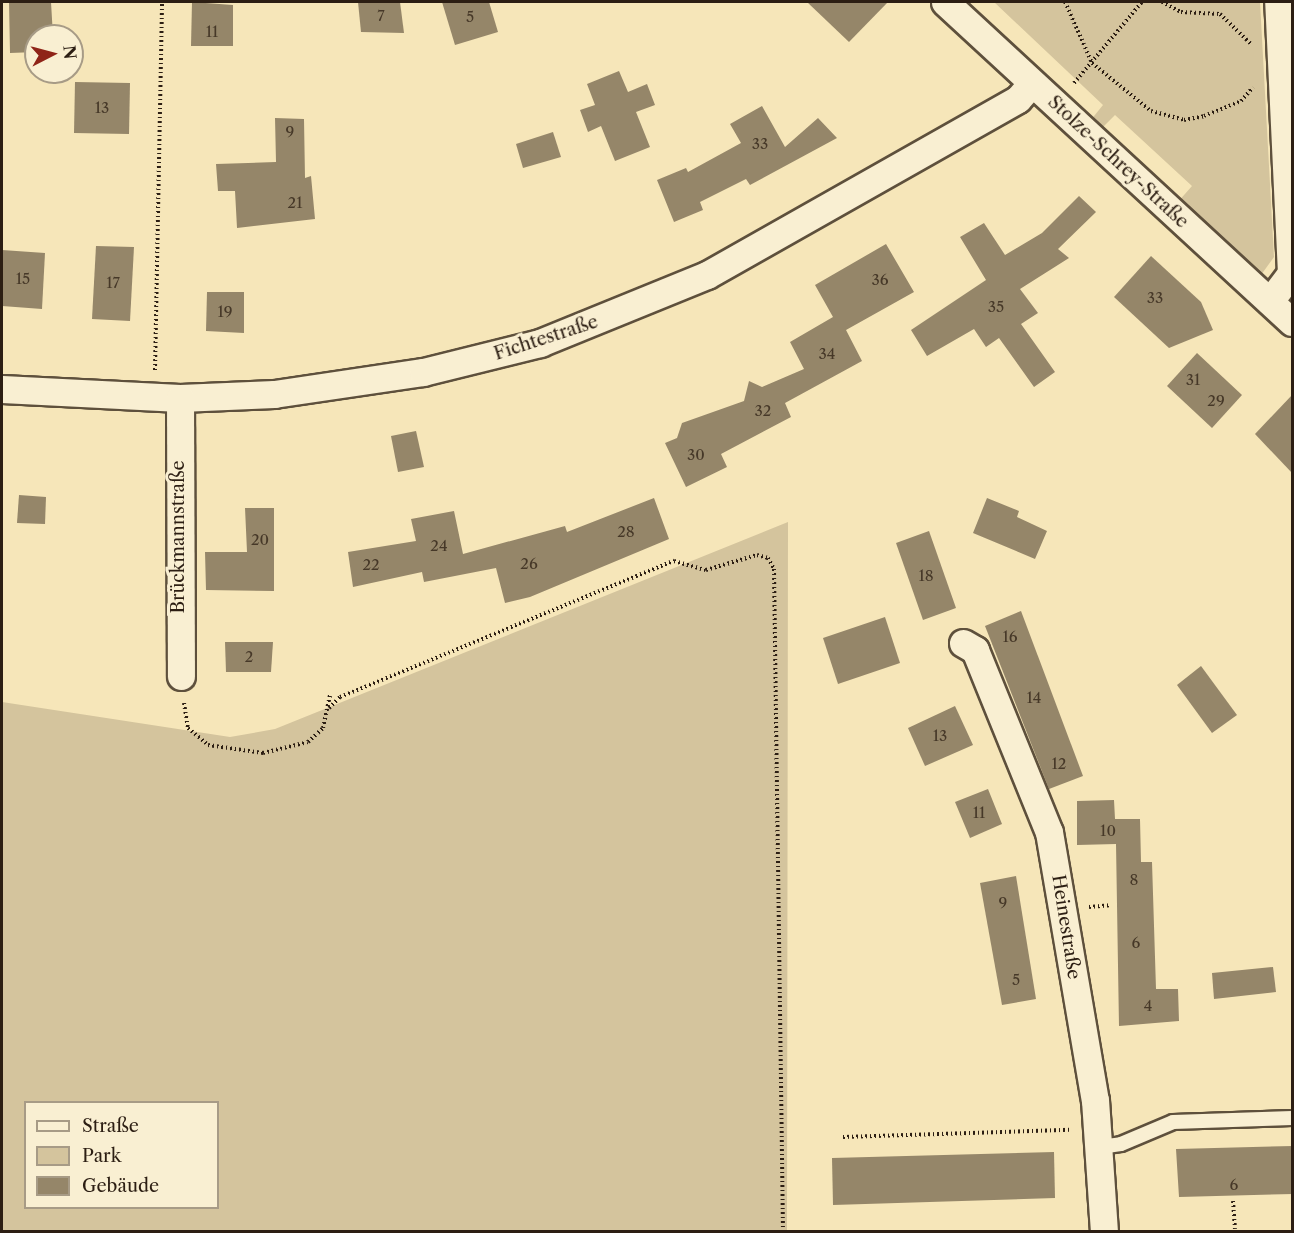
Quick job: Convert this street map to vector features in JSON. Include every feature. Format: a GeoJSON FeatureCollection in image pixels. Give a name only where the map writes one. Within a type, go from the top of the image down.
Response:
{"type":"FeatureCollection","features":[{"type":"Feature","properties":{"kind":"street","name":"Stolze-Schrey-Straße"},"geometry":{"type":"LineString","coordinates":[[945,2],[1293,322]]}},
{"type":"Feature","properties":{"kind":"street"},"geometry":{"type":"LineString","coordinates":[[1270,301],[1291,273],[1286,29],[1278,2]]}},
{"type":"Feature","properties":{"kind":"street","name":"Fichtestraße"},"geometry":{"type":"LineString","coordinates":[[2,389],[167,397],[274,394],[377,381],[456,366],[583,328],[715,271],[1018,99],[1032,83]]}},
{"type":"Feature","properties":{"kind":"street","name":"Brückmannstraße"},"geometry":{"type":"LineString","coordinates":[[167,397],[181,676]]}},
{"type":"Feature","properties":{"kind":"street","name":"Heinestraße"},"geometry":{"type":"LineString","coordinates":[[963,643],[975,650],[1049,832],[1099,1138],[1104,1232]]}},
{"type":"Feature","properties":{"kind":"lane"},"geometry":{"type":"LineString","coordinates":[[1099,1138],[1121,1144],[1173,1122],[1293,1118]]}},
{"type":"Feature","properties":{"kind":"path"},"geometry":{"type":"LineString","coordinates":[[162,2],[167,397]]}},
{"type":"Feature","properties":{"kind":"path"},"geometry":{"type":"LineString","coordinates":[[1065,2],[1092,63],[1151,111],[1184,120],[1241,101],[1258,76]]}},
{"type":"Feature","properties":{"kind":"path"},"geometry":{"type":"LineString","coordinates":[[1055,103],[1092,63],[1142,2]]}},
{"type":"Feature","properties":{"kind":"path"},"geometry":{"type":"LineString","coordinates":[[1162,2],[1181,12],[1220,14],[1237,27],[1256,56]]}},
{"type":"Feature","properties":{"kind":"path"},"geometry":{"type":"LineString","coordinates":[[329,708],[340,697],[674,561],[706,570],[757,555],[768,558],[774,569],[783,1232]]}},
{"type":"Feature","properties":{"kind":"path"},"geometry":{"type":"LineString","coordinates":[[181,676],[188,728],[208,745],[228,751],[287,751],[308,742],[323,728],[330,695]]}},
{"type":"Feature","properties":{"kind":"path"},"geometry":{"type":"LineString","coordinates":[[843,1137],[1099,1138]]}},
{"type":"Feature","properties":{"kind":"path"},"geometry":{"type":"LineString","coordinates":[[1233,1201],[1235,1229]]}},
{"type":"Feature","properties":{"kind":"green space"},"geometry":{"type":"Polygon","coordinates":[[[994,2],[1260,2],[1274,257],[1261,275],[1177,203],[1192,186],[1115,115],[1100,130],[1090,121],[1103,105],[994,2]]]}},
{"type":"Feature","properties":{"kind":"green space"},"geometry":{"type":"Polygon","coordinates":[[[788,522],[787,1231],[2,1231],[2,702],[230,737],[275,729],[788,522]]]}},
{"type":"Feature","properties":{"kind":"building"},"geometry":{"type":"Polygon","coordinates":[[[9,2],[51,2],[52,24],[24,24],[24,52],[10,53],[9,2]]]}},
{"type":"Feature","properties":{"kind":"building"},"geometry":{"type":"Polygon","coordinates":[[[192,2],[233,5],[233,46],[191,46],[192,2]]]}},
{"type":"Feature","properties":{"kind":"building"},"geometry":{"type":"Polygon","coordinates":[[[358,2],[400,2],[404,33],[361,32],[358,2]]]}},
{"type":"Feature","properties":{"kind":"building"},"geometry":{"type":"Polygon","coordinates":[[[442,2],[489,2],[498,32],[455,45],[442,2]]]}},
{"type":"Feature","properties":{"kind":"building"},"geometry":{"type":"Polygon","coordinates":[[[807,2],[888,2],[849,42],[807,2]]]}},
{"type":"Feature","properties":{"kind":"building"},"geometry":{"type":"Polygon","coordinates":[[[619,71],[628,92],[647,84],[655,105],[636,112],[650,147],[615,161],[601,126],[588,132],[580,110],[595,105],[587,84],[619,71]]]}},
{"type":"Feature","properties":{"kind":"building"},"geometry":{"type":"Polygon","coordinates":[[[130,83],[129,134],[74,133],[75,84],[130,83]]]}},
{"type":"Feature","properties":{"kind":"building"},"geometry":{"type":"Polygon","coordinates":[[[762,106],[785,147],[818,118],[837,138],[750,185],[746,179],[700,202],[703,210],[674,222],[657,180],[686,168],[688,172],[741,143],[730,124],[762,106]]]}},
{"type":"Feature","properties":{"kind":"building"},"geometry":{"type":"Polygon","coordinates":[[[275,118],[304,119],[305,178],[311,176],[315,219],[237,228],[235,191],[218,191],[216,164],[276,162],[275,118]]]}},
{"type":"Feature","properties":{"kind":"building"},"geometry":{"type":"Polygon","coordinates":[[[553,132],[561,157],[523,168],[516,144],[553,132]]]}},
{"type":"Feature","properties":{"kind":"building"},"geometry":{"type":"Polygon","coordinates":[[[1079,196],[1096,212],[1058,249],[1069,258],[1020,289],[1038,313],[1021,324],[1055,372],[1034,387],[999,338],[986,347],[974,329],[927,356],[911,330],[986,280],[960,237],[984,223],[1005,255],[1042,233],[1079,196]]]}},
{"type":"Feature","properties":{"kind":"building"},"geometry":{"type":"Polygon","coordinates":[[[886,244],[914,292],[846,330],[862,361],[785,403],[791,417],[721,454],[727,467],[686,487],[665,443],[677,438],[682,423],[744,401],[749,381],[762,387],[804,369],[790,342],[833,317],[815,285],[886,244]]]}},
{"type":"Feature","properties":{"kind":"building"},"geometry":{"type":"Polygon","coordinates":[[[96,246],[134,247],[130,321],[92,319],[96,246]]]}},
{"type":"Feature","properties":{"kind":"building"},"geometry":{"type":"Polygon","coordinates":[[[2,250],[45,253],[42,309],[2,306],[2,250]]]}},
{"type":"Feature","properties":{"kind":"building"},"geometry":{"type":"Polygon","coordinates":[[[1151,256],[1201,302],[1213,330],[1169,348],[1114,297],[1151,256]]]}},
{"type":"Feature","properties":{"kind":"building"},"geometry":{"type":"Polygon","coordinates":[[[207,292],[244,292],[244,333],[206,331],[207,292]]]}},
{"type":"Feature","properties":{"kind":"building"},"geometry":{"type":"Polygon","coordinates":[[[1197,353],[1242,395],[1212,428],[1167,386],[1197,353]]]}},
{"type":"Feature","properties":{"kind":"building"},"geometry":{"type":"Polygon","coordinates":[[[1293,394],[1293,474],[1255,434],[1293,394]]]}},
{"type":"Feature","properties":{"kind":"building"},"geometry":{"type":"Polygon","coordinates":[[[416,431],[424,467],[398,472],[391,436],[416,431]]]}},
{"type":"Feature","properties":{"kind":"building"},"geometry":{"type":"Polygon","coordinates":[[[19,495],[46,497],[45,524],[17,523],[19,495]]]}},
{"type":"Feature","properties":{"kind":"building"},"geometry":{"type":"Polygon","coordinates":[[[654,498],[669,539],[530,597],[505,603],[496,568],[424,582],[422,572],[353,587],[348,552],[416,541],[411,519],[454,511],[463,554],[565,526],[567,532],[654,498]]]}},
{"type":"Feature","properties":{"kind":"building"},"geometry":{"type":"Polygon","coordinates":[[[987,498],[1019,511],[1017,517],[1047,531],[1035,559],[973,533],[987,498]]]}},
{"type":"Feature","properties":{"kind":"building"},"geometry":{"type":"Polygon","coordinates":[[[245,508],[274,508],[274,591],[206,590],[205,552],[247,552],[245,508]]]}},
{"type":"Feature","properties":{"kind":"building"},"geometry":{"type":"Polygon","coordinates":[[[929,531],[956,608],[923,620],[896,543],[929,531]]]}},
{"type":"Feature","properties":{"kind":"building"},"geometry":{"type":"Polygon","coordinates":[[[1021,611],[1083,776],[1049,789],[985,626],[1021,611]]]}},
{"type":"Feature","properties":{"kind":"building"},"geometry":{"type":"Polygon","coordinates":[[[885,617],[900,663],[838,684],[823,638],[885,617]]]}},
{"type":"Feature","properties":{"kind":"building"},"geometry":{"type":"Polygon","coordinates":[[[225,642],[273,642],[271,672],[226,672],[225,642]]]}},
{"type":"Feature","properties":{"kind":"building"},"geometry":{"type":"Polygon","coordinates":[[[1201,666],[1237,715],[1212,733],[1177,685],[1201,666]]]}},
{"type":"Feature","properties":{"kind":"building"},"geometry":{"type":"Polygon","coordinates":[[[955,706],[973,745],[925,766],[908,728],[955,706]]]}},
{"type":"Feature","properties":{"kind":"building"},"geometry":{"type":"Polygon","coordinates":[[[988,789],[1002,824],[970,838],[955,802],[988,789]]]}},
{"type":"Feature","properties":{"kind":"building"},"geometry":{"type":"Polygon","coordinates":[[[1114,800],[1115,819],[1140,819],[1141,862],[1152,862],[1156,989],[1178,989],[1179,1021],[1119,1026],[1116,844],[1077,845],[1077,801],[1114,800]]]}},
{"type":"Feature","properties":{"kind":"building"},"geometry":{"type":"Polygon","coordinates":[[[1016,876],[1036,999],[1002,1005],[980,883],[1016,876]]]}},
{"type":"Feature","properties":{"kind":"building"},"geometry":{"type":"Polygon","coordinates":[[[1273,967],[1276,992],[1214,999],[1212,973],[1273,967]]]}},
{"type":"Feature","properties":{"kind":"building"},"geometry":{"type":"Polygon","coordinates":[[[1293,1146],[1293,1194],[1179,1197],[1176,1149],[1293,1146]]]}},
{"type":"Feature","properties":{"kind":"building"},"geometry":{"type":"Polygon","coordinates":[[[1054,1152],[1055,1198],[833,1205],[832,1158],[1054,1152]]]}}]}
